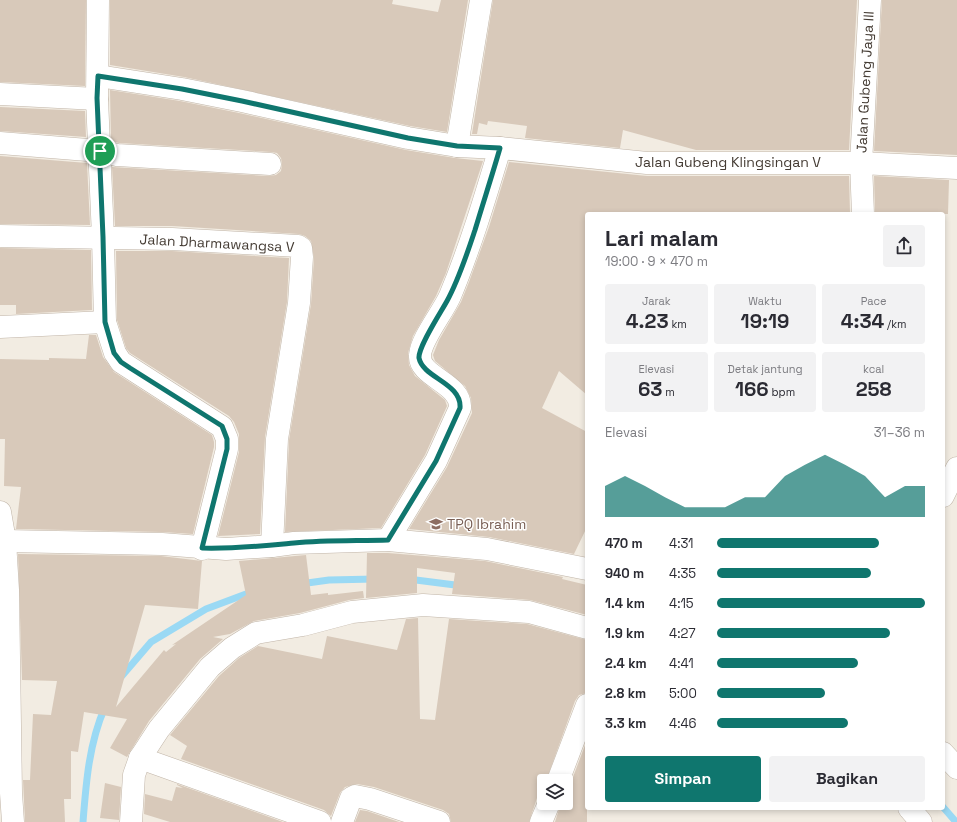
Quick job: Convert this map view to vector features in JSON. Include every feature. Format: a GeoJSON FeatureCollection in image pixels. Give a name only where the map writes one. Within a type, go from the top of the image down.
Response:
{"type":"FeatureCollection","features":[{"type":"Feature","properties":{"kind":"street"},"geometry":{"type":"LineString","coordinates":[[98,0],[97,98],[105,322],[114,353],[121,362],[222,426],[225,432],[227,449],[202,548]]}},
{"type":"Feature","properties":{"kind":"street"},"geometry":{"type":"LineString","coordinates":[[457,146],[479,0]]}},
{"type":"Feature","properties":{"kind":"street","name":"Jalan Gubeng Jaya III"},"geometry":{"type":"LineString","coordinates":[[863,212],[861,163],[870,0]]}},
{"type":"Feature","properties":{"kind":"street","name":"Jalan Gubeng Klingsingan V"},"geometry":{"type":"LineString","coordinates":[[98,76],[234,99],[408,138],[457,146],[500,148],[647,163],[861,163],[957,168]]}},
{"type":"Feature","properties":{"kind":"street"},"geometry":{"type":"LineString","coordinates":[[0,94],[97,98]]}},
{"type":"Feature","properties":{"kind":"street"},"geometry":{"type":"LineString","coordinates":[[0,143],[100,151],[117,154],[270,164]]}},
{"type":"Feature","properties":{"kind":"street"},"geometry":{"type":"LineString","coordinates":[[388,540],[436,461],[460,408],[457,395],[425,368],[419,358],[420,352],[434,323],[448,300],[466,258],[500,148]]}},
{"type":"Feature","properties":{"kind":"street","name":"Jalan Dharmawangsa V"},"geometry":{"type":"LineString","coordinates":[[0,236],[103,237],[240,242],[298,246],[301,248],[302,256],[299,303],[277,439],[272,546]]}},
{"type":"Feature","properties":{"kind":"street"},"geometry":{"type":"LineString","coordinates":[[0,327],[105,322]]}},
{"type":"Feature","properties":{"kind":"street"},"geometry":{"type":"LineString","coordinates":[[945,492],[957,468]]}},
{"type":"Feature","properties":{"kind":"street"},"geometry":{"type":"LineString","coordinates":[[0,512],[5,541],[8,590],[11,793],[14,822]]}},
{"type":"Feature","properties":{"kind":"street"},"geometry":{"type":"LineString","coordinates":[[5,541],[162,544],[226,549],[294,543],[388,540],[487,549],[585,569]]}},
{"type":"Feature","properties":{"kind":"street"},"geometry":{"type":"LineString","coordinates":[[131,822],[134,775],[140,758],[159,729],[210,667],[232,648],[256,633],[303,625],[352,612],[423,605],[529,612],[585,627]]}},
{"type":"Feature","properties":{"kind":"street"},"geometry":{"type":"LineString","coordinates":[[561,774],[585,710]]}},
{"type":"Feature","properties":{"kind":"street"},"geometry":{"type":"LineString","coordinates":[[945,755],[957,768]]}},
{"type":"Feature","properties":{"kind":"street"},"geometry":{"type":"LineString","coordinates":[[140,758],[320,822]]}},
{"type":"Feature","properties":{"kind":"street"},"geometry":{"type":"LineString","coordinates":[[342,822],[351,798],[355,796],[370,799],[439,822]]}},
{"type":"Feature","properties":{"kind":"street"},"geometry":{"type":"LineString","coordinates":[[541,822],[546,810]]}},
{"type":"Feature","properties":{"kind":"street"},"geometry":{"type":"LineString","coordinates":[[912,810],[921,822]]}},
{"type":"Feature","properties":{"kind":"building"},"geometry":{"type":"Polygon","coordinates":[[[0,0],[86,0],[85,86],[0,82],[0,0]]]}},
{"type":"Feature","properties":{"kind":"building"},"geometry":{"type":"Polygon","coordinates":[[[110,0],[393,0],[392,4],[438,12],[441,0],[468,0],[447,132],[410,126],[184,77],[110,65],[110,0]]]}},
{"type":"Feature","properties":{"kind":"building"},"geometry":{"type":"Polygon","coordinates":[[[493,0],[857,0],[849,150],[696,150],[623,130],[620,148],[525,138],[527,126],[488,121],[487,125],[479,123],[477,134],[472,134],[493,0]]]}},
{"type":"Feature","properties":{"kind":"building"},"geometry":{"type":"Polygon","coordinates":[[[882,0],[957,0],[957,155],[874,151],[882,0]]]}},
{"type":"Feature","properties":{"kind":"building"},"geometry":{"type":"Polygon","coordinates":[[[110,90],[180,101],[406,150],[483,161],[446,273],[436,296],[413,336],[408,353],[409,365],[415,376],[445,400],[447,406],[425,455],[381,528],[285,532],[289,440],[311,304],[314,258],[311,241],[305,236],[299,234],[172,226],[115,226],[112,167],[269,176],[276,175],[281,171],[281,158],[277,153],[271,152],[119,143],[111,141],[110,90]]]}},
{"type":"Feature","properties":{"kind":"building"},"geometry":{"type":"Polygon","coordinates":[[[0,107],[85,111],[86,137],[0,131],[0,107]]]}},
{"type":"Feature","properties":{"kind":"building"},"geometry":{"type":"Polygon","coordinates":[[[0,156],[87,163],[90,225],[0,224],[0,156]]]}},
{"type":"Feature","properties":{"kind":"building"},"geometry":{"type":"Polygon","coordinates":[[[509,162],[647,176],[849,176],[850,212],[585,212],[585,393],[559,371],[542,408],[585,431],[585,531],[574,554],[489,537],[409,529],[447,467],[472,413],[471,398],[465,386],[435,361],[433,355],[439,340],[461,302],[489,227],[509,162]]]}},
{"type":"Feature","properties":{"kind":"building"},"geometry":{"type":"Polygon","coordinates":[[[874,176],[949,180],[948,214],[945,214],[945,212],[875,212],[874,176]]]}},
{"type":"Feature","properties":{"kind":"building"},"geometry":{"type":"Polygon","coordinates":[[[0,248],[91,250],[92,310],[16,314],[16,305],[0,305],[0,248]]]}},
{"type":"Feature","properties":{"kind":"building"},"geometry":{"type":"Polygon","coordinates":[[[116,251],[172,251],[289,258],[287,302],[265,437],[260,534],[218,536],[239,452],[239,434],[234,422],[229,416],[130,353],[126,348],[117,320],[116,251]]]}},
{"type":"Feature","properties":{"kind":"building"},"geometry":{"type":"Polygon","coordinates":[[[89,335],[96,335],[103,357],[114,372],[212,435],[214,447],[193,534],[16,529],[21,487],[4,486],[5,439],[0,439],[0,359],[86,359],[89,335]]]}},
{"type":"Feature","properties":{"kind":"building"},"geometry":{"type":"Polygon","coordinates":[[[367,553],[388,553],[485,561],[563,577],[562,579],[585,585],[585,614],[530,600],[452,594],[455,573],[417,568],[417,593],[366,598],[367,553]]]}},
{"type":"Feature","properties":{"kind":"building"},"geometry":{"type":"Polygon","coordinates":[[[18,554],[161,556],[202,561],[198,609],[145,605],[116,707],[164,650],[166,652],[176,644],[172,645],[246,595],[239,561],[306,555],[311,595],[328,593],[328,595],[363,591],[364,598],[349,600],[300,613],[254,621],[230,634],[213,637],[223,639],[200,659],[149,721],[127,757],[110,748],[127,719],[84,712],[78,752],[71,751],[71,799],[64,799],[65,822],[25,822],[23,780],[30,780],[33,714],[51,715],[57,681],[22,680],[18,554]]]}},
{"type":"Feature","properties":{"kind":"building"},"geometry":{"type":"Polygon","coordinates":[[[418,618],[420,719],[435,720],[449,619],[527,624],[585,639],[585,694],[579,695],[575,701],[549,774],[537,774],[537,798],[529,822],[451,822],[449,814],[443,810],[374,787],[357,784],[345,787],[340,793],[331,816],[324,810],[181,759],[187,746],[170,735],[219,676],[239,658],[258,646],[322,659],[327,636],[397,650],[406,619],[418,618]]]}},
{"type":"Feature","properties":{"kind":"building"},"geometry":{"type":"Polygon","coordinates":[[[585,745],[585,810],[587,810],[587,822],[555,822],[559,810],[573,810],[573,777],[585,745]]]}},
{"type":"Feature","properties":{"kind":"building"},"geometry":{"type":"Polygon","coordinates":[[[105,783],[121,787],[119,820],[100,818],[105,783]]]}},
{"type":"Feature","properties":{"kind":"building"},"geometry":{"type":"Polygon","coordinates":[[[177,785],[283,822],[170,822],[144,814],[145,794],[172,801],[176,787],[183,788],[177,785]]]}},
{"type":"Feature","properties":{"kind":"building"},"geometry":{"type":"Polygon","coordinates":[[[360,810],[367,811],[399,822],[355,822],[360,810]]]}},
{"type":"Feature","properties":{"kind":"waterway"},"geometry":{"type":"LineString","coordinates":[[300,584],[329,580],[375,579]]}},
{"type":"Feature","properties":{"kind":"waterway"},"geometry":{"type":"LineString","coordinates":[[408,579],[463,586]]}},
{"type":"Feature","properties":{"kind":"waterway"},"geometry":{"type":"LineString","coordinates":[[121,677],[151,642],[206,609],[254,591]]}},
{"type":"Feature","properties":{"kind":"waterway"},"geometry":{"type":"LineString","coordinates":[[83,822],[89,763],[95,735],[105,707]]}},
{"type":"Feature","properties":{"kind":"waterway"},"geometry":{"type":"LineString","coordinates":[[945,809],[956,822]]}},
{"type":"Feature","properties":{"kind":"place","name":"TPQ Ibrahim"},"geometry":{"type":"Point","coordinates":[436,524]}},
{"type":"Feature","properties":{"kind":"route"},"geometry":{"type":"LineString","coordinates":[[98,76],[182,89],[288,110],[408,138],[457,146],[500,148],[466,258],[448,300],[434,323],[420,352],[419,358],[425,368],[457,395],[459,398],[460,408],[436,461],[388,540],[294,543],[226,549],[202,548],[213,512],[227,449],[227,439],[222,426],[121,362],[114,353],[105,322],[100,151],[97,98],[98,76]]}}]}
